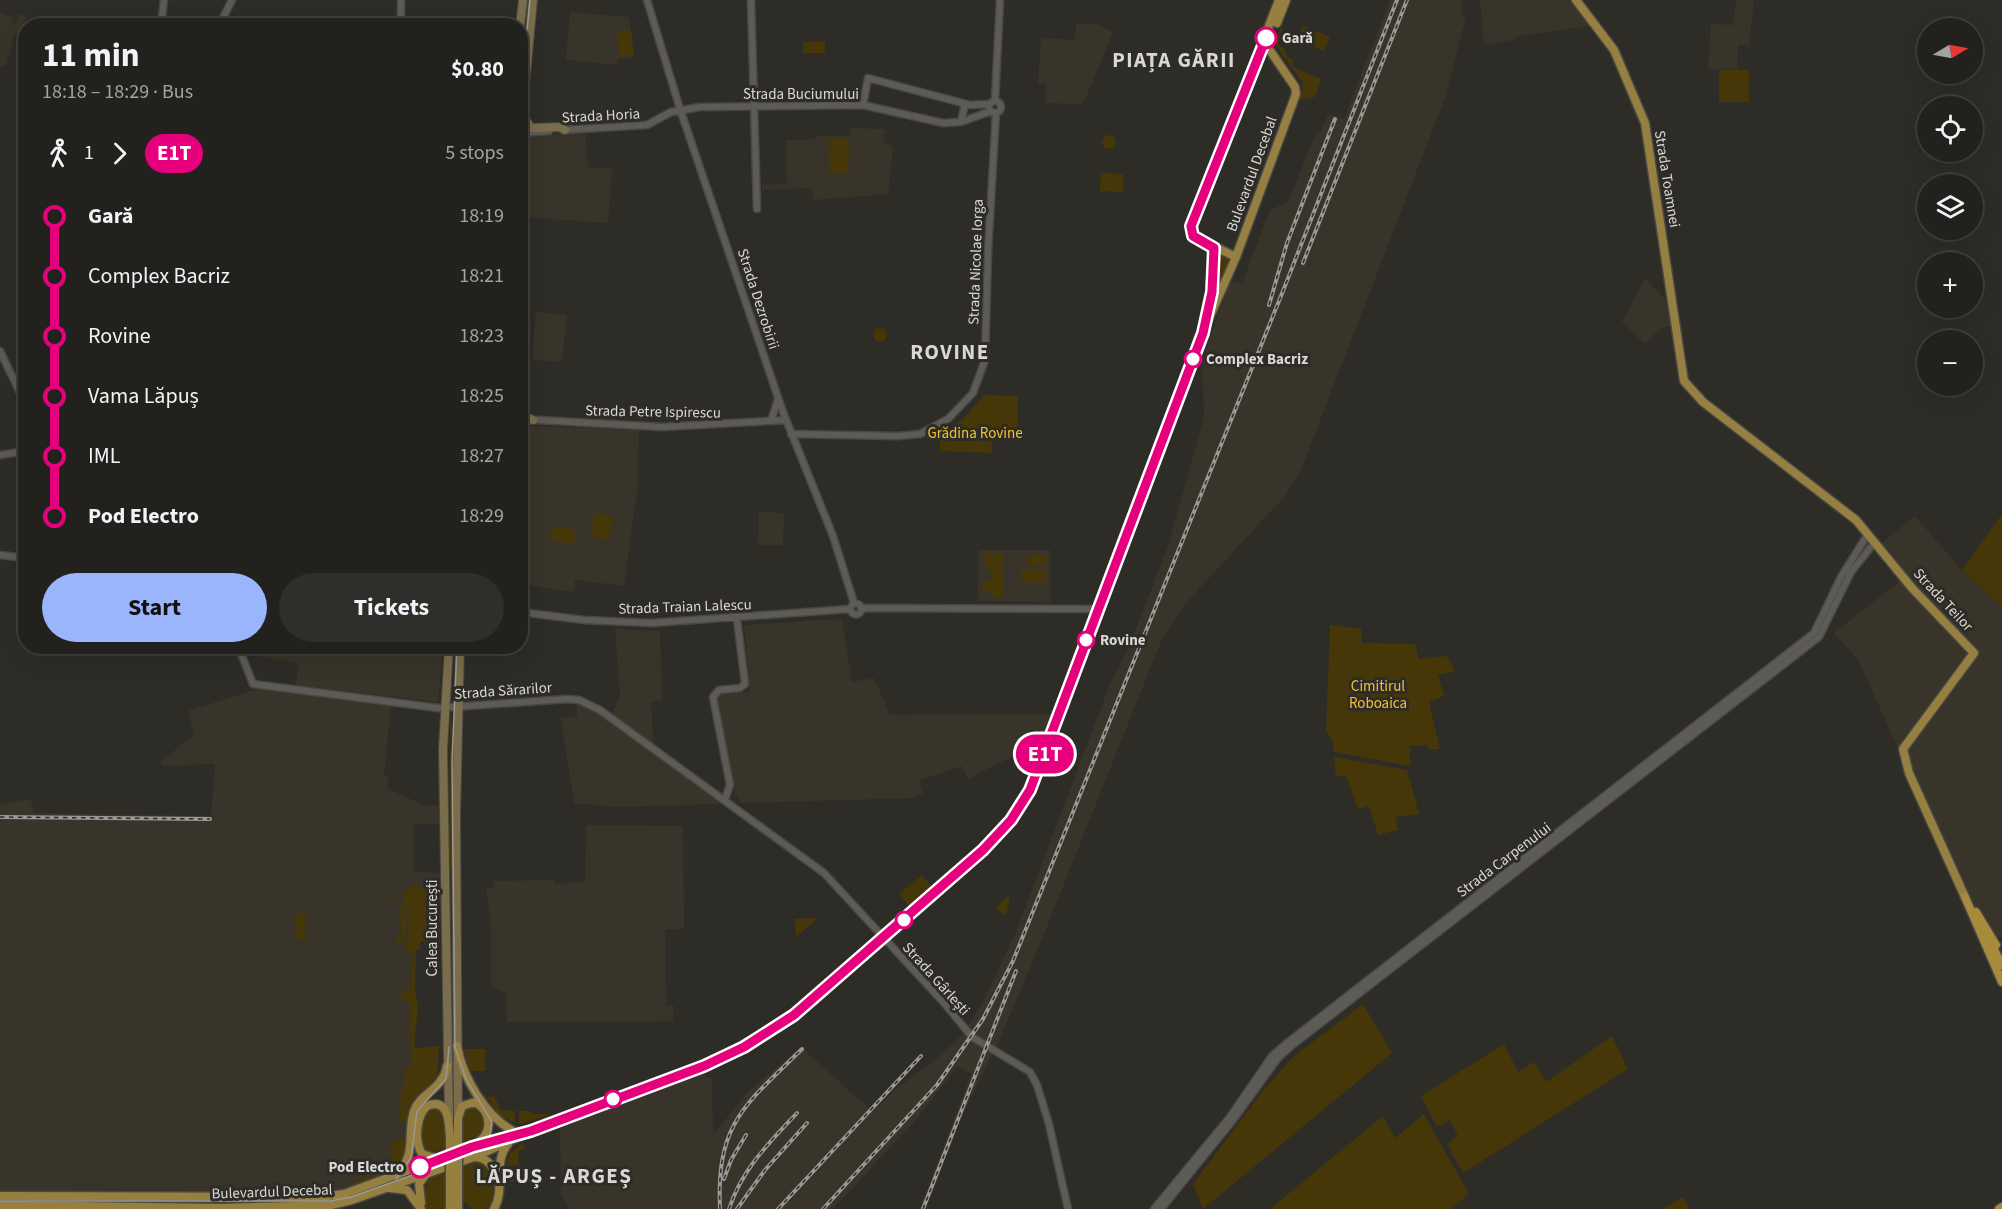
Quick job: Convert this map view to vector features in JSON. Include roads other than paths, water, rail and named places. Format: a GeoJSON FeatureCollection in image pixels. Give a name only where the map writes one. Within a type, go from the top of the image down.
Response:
{"type":"FeatureCollection","features":[{"type":"Feature","properties":{"kind":"highway"},"geometry":{"type":"LineString","coordinates":[[1965,897],[2001,953]]}},
{"type":"Feature","properties":{"kind":"highway"},"geometry":{"type":"LineString","coordinates":[[1965,897],[2002,965]]}},
{"type":"Feature","properties":{"kind":"highway"},"geometry":{"type":"LineString","coordinates":[[1965,897],[2002,982]]}},
{"type":"Feature","properties":{"kind":"main road"},"geometry":{"type":"LineString","coordinates":[[521,18],[523,0]]}},
{"type":"Feature","properties":{"kind":"main road"},"geometry":{"type":"LineString","coordinates":[[528,58],[533,0]]}},
{"type":"Feature","properties":{"kind":"main road","name":"Strada Toamnei"},"geometry":{"type":"LineString","coordinates":[[1576,0],[1614,50],[1645,123],[1684,381]]}},
{"type":"Feature","properties":{"kind":"main road"},"geometry":{"type":"LineString","coordinates":[[1260,54],[1270,52],[1270,41],[1280,1]]}},
{"type":"Feature","properties":{"kind":"main road"},"geometry":{"type":"LineString","coordinates":[[1236,257],[1193,236],[1191,226],[1280,1]]}},
{"type":"Feature","properties":{"kind":"main road","name":"Bulevardul Decebal"},"geometry":{"type":"LineString","coordinates":[[0,1205],[221,1208],[321,1206],[352,1200],[386,1188],[704,1066],[744,1047],[794,1015],[983,850],[1020,807],[1045,753],[1203,333],[1236,257],[1296,90],[1270,52]]}},
{"type":"Feature","properties":{"kind":"main road"},"geometry":{"type":"LineString","coordinates":[[528,126],[560,127],[565,130]]}},
{"type":"Feature","properties":{"kind":"main road","name":"Bulevardul Decebal"},"geometry":{"type":"LineString","coordinates":[[1203,333],[1212,292],[1214,248]]}},
{"type":"Feature","properties":{"kind":"main road","name":"Strada Teilor"},"geometry":{"type":"LineString","coordinates":[[1684,381],[1703,402],[1833,501],[1868,534],[1912,588],[1974,653],[1903,749],[1909,773],[1965,897]]}},
{"type":"Feature","properties":{"kind":"main road"},"geometry":{"type":"LineString","coordinates":[[528,419],[533,420]]}},
{"type":"Feature","properties":{"kind":"main road","name":"Calea București"},"geometry":{"type":"LineString","coordinates":[[447,654],[444,708],[447,1066],[454,1138],[454,1177],[450,1209]]}},
{"type":"Feature","properties":{"kind":"main road","name":"Calea București"},"geometry":{"type":"LineString","coordinates":[[453,1118],[457,1046],[456,807],[460,654]]}},
{"type":"Feature","properties":{"kind":"main road"},"geometry":{"type":"LineString","coordinates":[[457,1046],[465,1072],[492,1114],[515,1137],[503,1151],[500,1161],[499,1194],[494,1209]]}},
{"type":"Feature","properties":{"kind":"main road"},"geometry":{"type":"LineString","coordinates":[[397,1175],[411,1153],[413,1113],[419,1103],[441,1083],[447,1066]]}},
{"type":"Feature","properties":{"kind":"main road"},"geometry":{"type":"LineString","coordinates":[[441,1158],[431,1158],[420,1151],[419,1116],[427,1106],[439,1104],[453,1118],[462,1106],[470,1103],[479,1104],[484,1110],[489,1129],[483,1140],[472,1147]]}},
{"type":"Feature","properties":{"kind":"main road","name":"Bulevardul Decebal"},"geometry":{"type":"LineString","coordinates":[[0,1196],[321,1197],[345,1194],[472,1147],[515,1137]]}},
{"type":"Feature","properties":{"kind":"main road"},"geometry":{"type":"LineString","coordinates":[[474,1156],[482,1157],[491,1163],[495,1172],[496,1192],[489,1209]]}},
{"type":"Feature","properties":{"kind":"main road"},"geometry":{"type":"LineString","coordinates":[[423,1209],[418,1191],[420,1182],[426,1173]]}},
{"type":"Feature","properties":{"kind":"main road","name":"Calea București"},"geometry":{"type":"LineString","coordinates":[[454,1177],[458,1194],[458,1209]]}},
{"type":"Feature","properties":{"kind":"main road"},"geometry":{"type":"LineString","coordinates":[[386,1188],[407,1190],[423,1209]]}},
{"type":"Feature","properties":{"kind":"main road"},"geometry":{"type":"LineString","coordinates":[[458,1194],[466,1209]]}},
{"type":"Feature","properties":{"kind":"street"},"geometry":{"type":"LineString","coordinates":[[162,18],[164,0]]}},
{"type":"Feature","properties":{"kind":"street"},"geometry":{"type":"LineString","coordinates":[[223,18],[232,0]]}},
{"type":"Feature","properties":{"kind":"street"},"geometry":{"type":"LineString","coordinates":[[400,18],[401,0]]}},
{"type":"Feature","properties":{"kind":"street","name":"Strada Dezrobirii"},"geometry":{"type":"LineString","coordinates":[[647,0],[680,109],[778,398],[833,536],[852,606]]}},
{"type":"Feature","properties":{"kind":"street"},"geometry":{"type":"LineString","coordinates":[[752,0],[757,209]]}},
{"type":"Feature","properties":{"kind":"street","name":"Strada Nicolae Iorga"},"geometry":{"type":"LineString","coordinates":[[791,434],[898,436],[920,434],[948,419],[973,393],[985,360],[993,107],[1000,0]]}},
{"type":"Feature","properties":{"kind":"street"},"geometry":{"type":"LineString","coordinates":[[863,105],[868,78],[965,104],[993,107]]}},
{"type":"Feature","properties":{"kind":"street"},"geometry":{"type":"LineString","coordinates":[[961,122],[965,104]]}},
{"type":"Feature","properties":{"kind":"street","name":"Strada Buciumului"},"geometry":{"type":"LineString","coordinates":[[680,109],[863,105],[936,123],[961,122],[993,107]]}},
{"type":"Feature","properties":{"kind":"street","name":"Strada Horia"},"geometry":{"type":"LineString","coordinates":[[528,133],[647,125],[680,109]]}},
{"type":"Feature","properties":{"kind":"street"},"geometry":{"type":"LineString","coordinates":[[0,351],[18,388]]}},
{"type":"Feature","properties":{"kind":"street"},"geometry":{"type":"LineString","coordinates":[[771,421],[778,398]]}},
{"type":"Feature","properties":{"kind":"street","name":"Strada Petre Ispirescu"},"geometry":{"type":"LineString","coordinates":[[533,420],[663,427],[786,420]]}},
{"type":"Feature","properties":{"kind":"street"},"geometry":{"type":"LineString","coordinates":[[804,465],[799,442],[805,434]]}},
{"type":"Feature","properties":{"kind":"street"},"geometry":{"type":"LineString","coordinates":[[0,455],[18,452]]}},
{"type":"Feature","properties":{"kind":"street","name":"Strada Carpenului"},"geometry":{"type":"LineString","coordinates":[[1154,1209],[1230,1117],[1272,1056],[1814,633],[1841,577],[1868,534]]}},
{"type":"Feature","properties":{"kind":"street","name":"Strada Carpenului"},"geometry":{"type":"LineString","coordinates":[[1161,1209],[1233,1120],[1278,1058],[1290,1047],[1544,853],[1819,637],[1851,572],[1875,542]]}},
{"type":"Feature","properties":{"kind":"street"},"geometry":{"type":"LineString","coordinates":[[0,555],[18,557]]}},
{"type":"Feature","properties":{"kind":"street"},"geometry":{"type":"LineString","coordinates":[[852,606],[861,608],[1098,609]]}},
{"type":"Feature","properties":{"kind":"street","name":"Strada Traian Lalescu"},"geometry":{"type":"LineString","coordinates":[[528,613],[584,620],[651,623],[737,619],[852,606]]}},
{"type":"Feature","properties":{"kind":"street"},"geometry":{"type":"LineString","coordinates":[[725,799],[730,785],[713,701],[714,694],[719,690],[740,688],[745,684],[737,619]]}},
{"type":"Feature","properties":{"kind":"street","name":"Strada Sărarilor"},"geometry":{"type":"LineString","coordinates":[[241,654],[253,684],[444,708],[579,700],[600,710],[725,799]]}},
{"type":"Feature","properties":{"kind":"street","name":"Strada Gârlești"},"geometry":{"type":"LineString","coordinates":[[725,799],[830,878],[945,1004],[972,1037],[1025,1068],[1034,1077],[1049,1124],[1068,1209]]}},
{"type":"Feature","properties":{"kind":"tram line"},"geometry":{"type":"LineString","coordinates":[[528,20],[530,0]]}},
{"type":"Feature","properties":{"kind":"tram line"},"geometry":{"type":"LineString","coordinates":[[0,1201],[330,1201],[351,1197],[480,1151],[489,1142],[492,1122],[466,1079],[455,1047],[452,761],[457,654]]}},
{"type":"Feature","properties":{"kind":"tram line"},"geometry":{"type":"LineString","coordinates":[[396,1179],[411,1158],[417,1111],[446,1079],[449,1047]]}},
{"type":"Feature","properties":{"kind":"railway"},"geometry":{"type":"LineString","coordinates":[[823,1209],[937,1085],[983,1019],[1013,961],[1283,291],[1397,0]]}},
{"type":"Feature","properties":{"kind":"railway"},"geometry":{"type":"LineString","coordinates":[[1303,263],[1407,0]]}},
{"type":"Feature","properties":{"kind":"railway"},"geometry":{"type":"LineString","coordinates":[[1269,305],[1287,243],[1335,119]]}},
{"type":"Feature","properties":{"kind":"railway"},"geometry":{"type":"LineString","coordinates":[[0,817],[210,819]]}},
{"type":"Feature","properties":{"kind":"railway"},"geometry":{"type":"LineString","coordinates":[[923,1209],[1016,971]]}},
{"type":"Feature","properties":{"kind":"railway"},"geometry":{"type":"LineString","coordinates":[[720,1209],[720,1180],[729,1135],[750,1102],[802,1049]]}},
{"type":"Feature","properties":{"kind":"railway"},"geometry":{"type":"LineString","coordinates":[[778,1209],[921,1056]]}},
{"type":"Feature","properties":{"kind":"railway"},"geometry":{"type":"LineString","coordinates":[[729,1209],[749,1169],[797,1113]]}},
{"type":"Feature","properties":{"kind":"railway"},"geometry":{"type":"LineString","coordinates":[[737,1209],[765,1170],[807,1123]]}},
{"type":"Feature","properties":{"kind":"railway"},"geometry":{"type":"LineString","coordinates":[[724,1179],[731,1160],[746,1135]]}},
{"type":"Feature","properties":{"kind":"place","name":"Gară"},"geometry":{"type":"Point","coordinates":[1266,38]}},
{"type":"Feature","properties":{"kind":"place","name":"Complex Bacriz"},"geometry":{"type":"Point","coordinates":[1193,359]}},
{"type":"Feature","properties":{"kind":"place","name":"Rovine"},"geometry":{"type":"Point","coordinates":[1086,640]}},
{"type":"Feature","properties":{"kind":"place","name":"Pod Electro"},"geometry":{"type":"Point","coordinates":[420,1167]}},
{"type":"Feature","properties":{"kind":"district","name":"PIAȚA GĂRII"},"geometry":{"type":"Point","coordinates":[1174,60]}},
{"type":"Feature","properties":{"kind":"district","name":"ROVINE"},"geometry":{"type":"Point","coordinates":[950,352]}},
{"type":"Feature","properties":{"kind":"district","name":"LĂPUȘ - ARGEȘ"},"geometry":{"type":"Point","coordinates":[554,1176]}},
{"type":"Feature","properties":{"kind":"park label","name":"Grădina Rovine"},"geometry":{"type":"Point","coordinates":[975,433]}},
{"type":"Feature","properties":{"kind":"park label","name":"Cimitirul Roboaica"},"geometry":{"type":"Point","coordinates":[1378,694]}}]}
